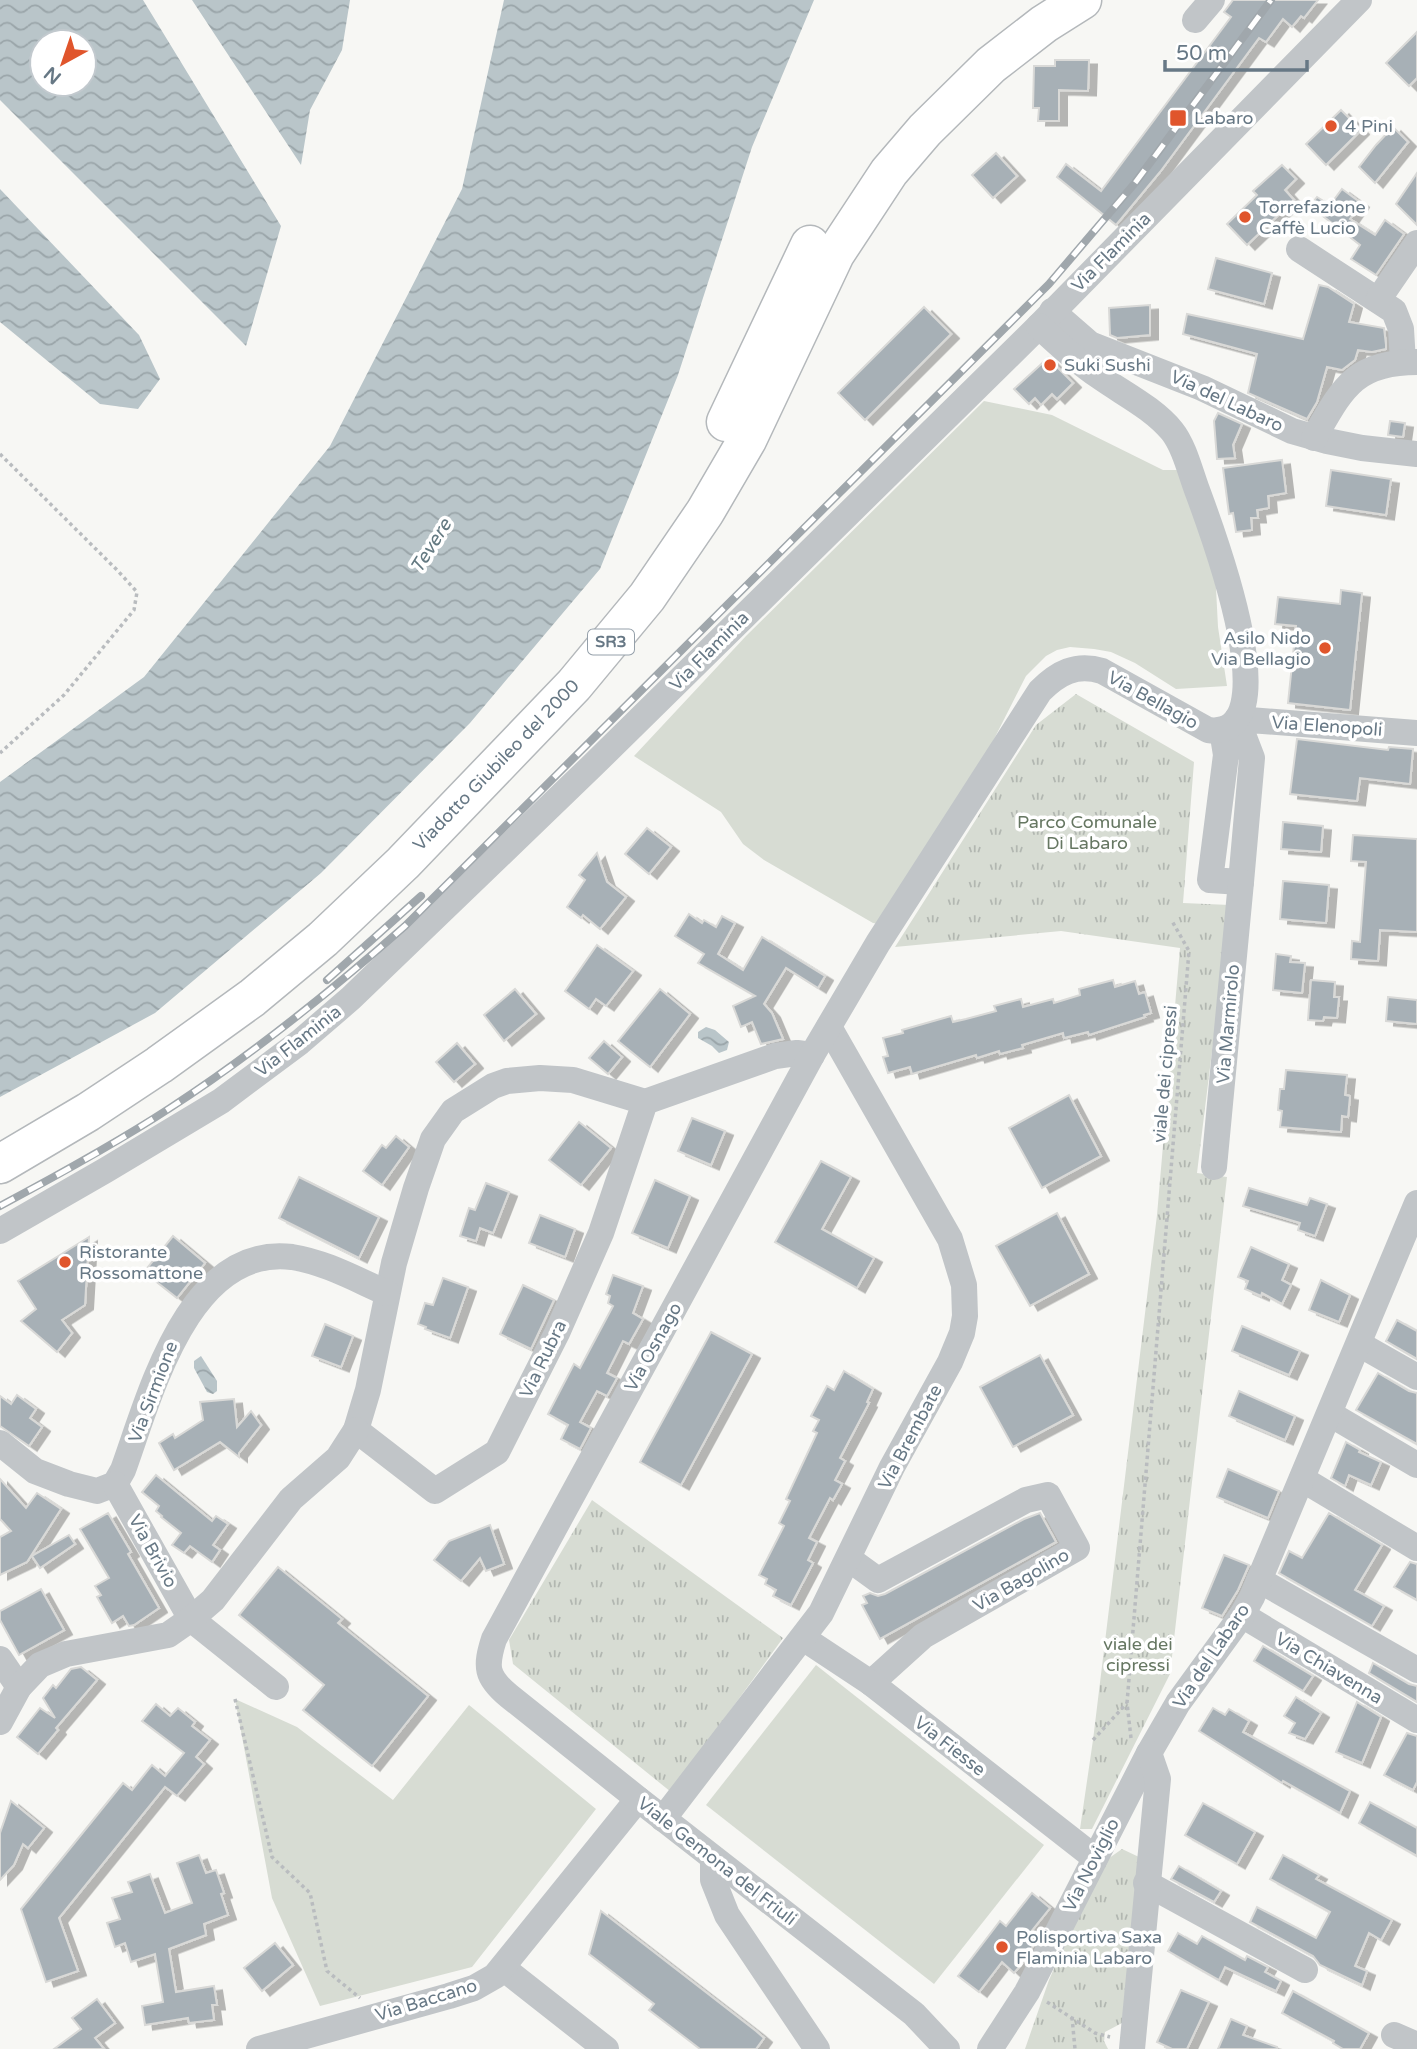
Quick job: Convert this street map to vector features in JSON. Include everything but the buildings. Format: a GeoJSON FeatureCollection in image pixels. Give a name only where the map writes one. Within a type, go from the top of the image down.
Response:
{"type":"FeatureCollection","features":[{"type":"Feature","properties":{"kind":"highway","name":"Viadotto Giubileo del 2000"},"geometry":{"type":"LineString","coordinates":[[0,1136],[87,1084],[170,1028],[232,982],[317,912],[426,806],[565,656],[620,591],[674,512],[727,420],[814,239],[851,182],[932,84],[980,41],[1034,0]]}},
{"type":"Feature","properties":{"kind":"highway","name":"Viadotto Giubileo del 2000"},"geometry":{"type":"LineString","coordinates":[[0,1164],[88,1112],[159,1065],[252,998],[323,939],[403,863],[586,671],[647,597],[705,512],[747,440],[835,254],[889,172],[934,121],[991,65],[1044,24],[1082,0]]}},
{"type":"Feature","properties":{"kind":"street","name":"Via Flaminia"},"geometry":{"type":"LineString","coordinates":[[0,1231],[220,1101],[300,1042],[351,998],[592,766],[1045,319],[1359,0]]}},
{"type":"Feature","properties":{"kind":"street"},"geometry":{"type":"LineString","coordinates":[[1378,300],[1417,243]]}},
{"type":"Feature","properties":{"kind":"street"},"geometry":{"type":"LineString","coordinates":[[1299,249],[1398,316],[1410,362],[1370,370],[1347,386],[1337,397],[1314,438]]}},
{"type":"Feature","properties":{"kind":"street","name":"Via del Labaro"},"geometry":{"type":"LineString","coordinates":[[1045,319],[1090,344],[1202,388],[1281,426],[1314,438],[1363,449],[1417,454]]}},
{"type":"Feature","properties":{"kind":"street"},"geometry":{"type":"LineString","coordinates":[[1045,319],[1079,363],[1157,417],[1176,437],[1221,555],[1243,649],[1247,686],[1245,702],[1230,724]]}},
{"type":"Feature","properties":{"kind":"street","name":"Via Bellagio"},"geometry":{"type":"LineString","coordinates":[[829,1027],[878,943],[1032,702],[1053,679],[1072,669],[1092,668],[1208,730],[1230,724]]}},
{"type":"Feature","properties":{"kind":"street","name":"Via Elenopoli"},"geometry":{"type":"LineString","coordinates":[[1230,724],[1417,733]]}},
{"type":"Feature","properties":{"kind":"street","name":"Via Marmirolo"},"geometry":{"type":"LineString","coordinates":[[1214,1167],[1252,758],[1230,724]]}},
{"type":"Feature","properties":{"kind":"street","name":"Via Osnago"},"geometry":{"type":"LineString","coordinates":[[489,1672],[494,1639],[811,1055],[829,1027]]}},
{"type":"Feature","properties":{"kind":"street","name":"Via Brembate"},"geometry":{"type":"LineString","coordinates":[[663,1819],[803,1638],[831,1597],[892,1467],[950,1362],[962,1333],[966,1300],[961,1272],[950,1240],[829,1027]]}},
{"type":"Feature","properties":{"kind":"street"},"geometry":{"type":"LineString","coordinates":[[0,1722],[19,1687],[40,1665],[66,1654],[168,1635],[191,1619],[213,1600],[291,1499],[338,1458],[356,1430],[368,1390],[387,1293],[416,1188],[433,1139],[461,1105],[500,1083],[540,1078],[573,1080],[645,1102],[775,1056],[797,1052],[811,1055]]}},
{"type":"Feature","properties":{"kind":"street","name":"Via Rubra"},"geometry":{"type":"LineString","coordinates":[[356,1430],[435,1491],[497,1452],[557,1333],[601,1233],[645,1102]]}},
{"type":"Feature","properties":{"kind":"street","name":"Via del Labaro"},"geometry":{"type":"LineString","coordinates":[[1149,1753],[1178,1703],[1242,1615],[1415,1214]]}},
{"type":"Feature","properties":{"kind":"street","name":"Via Sirmione"},"geometry":{"type":"LineString","coordinates":[[115,1484],[124,1470],[172,1341],[200,1297],[224,1275],[256,1260],[291,1257],[325,1266],[387,1293]]}},
{"type":"Feature","properties":{"kind":"street"},"geometry":{"type":"LineString","coordinates":[[1359,1344],[1417,1377]]}},
{"type":"Feature","properties":{"kind":"street"},"geometry":{"type":"LineString","coordinates":[[1330,1414],[1417,1465]]}},
{"type":"Feature","properties":{"kind":"street"},"geometry":{"type":"LineString","coordinates":[[0,1443],[35,1471],[69,1484],[97,1491],[115,1484]]}},
{"type":"Feature","properties":{"kind":"street"},"geometry":{"type":"LineString","coordinates":[[1302,1479],[1417,1548]]}},
{"type":"Feature","properties":{"kind":"street","name":"Via Brivio"},"geometry":{"type":"LineString","coordinates":[[115,1484],[191,1619]]}},
{"type":"Feature","properties":{"kind":"street","name":"Via Bagolino"},"geometry":{"type":"LineString","coordinates":[[849,1559],[878,1580],[1027,1500],[1048,1495],[1077,1548],[923,1636],[871,1683]]}},
{"type":"Feature","properties":{"kind":"street"},"geometry":{"type":"LineString","coordinates":[[1259,1580],[1417,1670]]}},
{"type":"Feature","properties":{"kind":"street","name":"Via Chiavenna"},"geometry":{"type":"LineString","coordinates":[[1242,1615],[1417,1720]]}},
{"type":"Feature","properties":{"kind":"street"},"geometry":{"type":"LineString","coordinates":[[191,1619],[276,1687]]}},
{"type":"Feature","properties":{"kind":"street","name":"Via Fiesse"},"geometry":{"type":"LineString","coordinates":[[803,1638],[871,1683],[1094,1858]]}},
{"type":"Feature","properties":{"kind":"street"},"geometry":{"type":"LineString","coordinates":[[0,1659],[19,1687]]}},
{"type":"Feature","properties":{"kind":"street","name":"Viale Gemona del Friuli"},"geometry":{"type":"LineString","coordinates":[[489,1672],[496,1685],[914,2014],[947,2049]]}},
{"type":"Feature","properties":{"kind":"street"},"geometry":{"type":"LineString","coordinates":[[1123,2044],[1158,1779],[1149,1753]]}},
{"type":"Feature","properties":{"kind":"street","name":"Via Noviglio"},"geometry":{"type":"LineString","coordinates":[[990,2049],[1027,1992],[1149,1753]]}},
{"type":"Feature","properties":{"kind":"street","name":"Via Baccano"},"geometry":{"type":"LineString","coordinates":[[259,2049],[466,1991],[488,1980],[503,1968],[638,1799]]}},
{"type":"Feature","properties":{"kind":"street"},"geometry":{"type":"LineString","coordinates":[[713,1858],[713,1880],[727,1915],[817,2049]]}},
{"type":"Feature","properties":{"kind":"street"},"geometry":{"type":"LineString","coordinates":[[1146,1883],[1306,1970]]}},
{"type":"Feature","properties":{"kind":"street"},"geometry":{"type":"LineString","coordinates":[[503,1968],[606,2049]]}},
{"type":"Feature","properties":{"kind":"path"},"geometry":{"type":"LineString","coordinates":[[0,454],[137,592],[134,610],[64,695],[0,752]]}},
{"type":"Feature","properties":{"kind":"path","name":"viale dei cipressi"},"geometry":{"type":"LineString","coordinates":[[1136,1778],[1127,1703],[1189,951],[1172,921]]}},
{"type":"Feature","properties":{"kind":"path"},"geometry":{"type":"LineString","coordinates":[[235,1699],[272,1857],[310,1893],[327,1971],[362,2000]]}},
{"type":"Feature","properties":{"kind":"path"},"geometry":{"type":"LineString","coordinates":[[1093,1740],[1127,1703]]}},
{"type":"Feature","properties":{"kind":"path"},"geometry":{"type":"LineString","coordinates":[[1027,1992],[1095,2033],[1123,2044]]}},
{"type":"Feature","properties":{"kind":"path"},"geometry":{"type":"LineString","coordinates":[[1072,2017],[1075,2049]]}},
{"type":"Feature","properties":{"kind":"green space"},"geometry":{"type":"Polygon","coordinates":[[[984,401],[1052,415],[1163,470],[1178,470],[1215,569],[1218,627],[1227,686],[1176,689],[1135,663],[1111,652],[1094,649],[1070,647],[1046,656],[1026,676],[990,747],[880,924],[873,923],[764,860],[743,844],[721,812],[634,756],[746,636],[984,401]]]}},
{"type":"Feature","properties":{"kind":"green space","name":"Parco Comunale Di Labaro"},"geometry":{"type":"Polygon","coordinates":[[[1076,694],[1194,762],[1183,903],[1230,905],[1197,1173],[1227,1177],[1170,1674],[1092,1829],[1080,1829],[1157,1215],[1180,948],[1061,931],[895,947],[1036,725],[1076,694]]]}},
{"type":"Feature","properties":{"kind":"green space"},"geometry":{"type":"Polygon","coordinates":[[[592,1500],[783,1638],[671,1792],[513,1664],[509,1640],[592,1500]]]}},
{"type":"Feature","properties":{"kind":"green space"},"geometry":{"type":"Polygon","coordinates":[[[816,1665],[1044,1845],[934,1984],[706,1805],[816,1665]]]}},
{"type":"Feature","properties":{"kind":"green space"},"geometry":{"type":"Polygon","coordinates":[[[235,1699],[297,1727],[393,1800],[469,1705],[596,1809],[472,1967],[320,2006],[272,1898],[235,1699]]]}},
{"type":"Feature","properties":{"kind":"green space"},"geometry":{"type":"Polygon","coordinates":[[[1122,1849],[1139,1857],[1122,2023],[1105,2032],[1104,2041],[1108,2049],[1025,2049],[1049,1980],[1086,1896],[1105,1861],[1122,1849]]]}},
{"type":"Feature","properties":{"kind":"water"},"geometry":{"type":"Polygon","coordinates":[[[0,0],[143,0],[281,226],[246,346],[0,100],[0,0]]]}},
{"type":"Feature","properties":{"kind":"water"},"geometry":{"type":"Polygon","coordinates":[[[192,0],[350,0],[342,50],[310,110],[301,165],[192,0]]]}},
{"type":"Feature","properties":{"kind":"water","name":"Tevere"},"geometry":{"type":"Polygon","coordinates":[[[504,0],[814,0],[752,147],[678,375],[600,569],[470,723],[321,873],[155,1013],[0,1097],[0,782],[144,677],[330,446],[462,189],[504,0]]]}},
{"type":"Feature","properties":{"kind":"water"},"geometry":{"type":"Polygon","coordinates":[[[0,189],[139,335],[160,379],[138,409],[100,404],[0,322],[0,189]]]}},
{"type":"Feature","properties":{"kind":"water"},"geometry":{"type":"Polygon","coordinates":[[[706,1027],[715,1030],[729,1042],[727,1050],[719,1053],[698,1038],[698,1032],[706,1027]]]}},
{"type":"Feature","properties":{"kind":"water"},"geometry":{"type":"Polygon","coordinates":[[[201,1356],[217,1381],[217,1391],[213,1394],[207,1392],[194,1368],[194,1361],[201,1356]]]}},
{"type":"Feature","properties":{"kind":"railway"},"geometry":{"type":"LineString","coordinates":[[0,1206],[107,1147],[201,1087],[290,1021],[405,926],[1049,284],[1135,183],[1271,0]]}},
{"type":"Feature","properties":{"kind":"railway"},"geometry":{"type":"LineString","coordinates":[[327,980],[421,896]]}},
{"type":"Feature","properties":{"kind":"place","name":"Labaro"},"geometry":{"type":"Point","coordinates":[1178,118]}},
{"type":"Feature","properties":{"kind":"place","name":"4 Pini"},"geometry":{"type":"Point","coordinates":[1331,126]}},
{"type":"Feature","properties":{"kind":"place","name":"Torrefazione Caffè Lucio"},"geometry":{"type":"Point","coordinates":[1245,217]}},
{"type":"Feature","properties":{"kind":"place","name":"Suki Sushi"},"geometry":{"type":"Point","coordinates":[1050,365]}},
{"type":"Feature","properties":{"kind":"place","name":"Asilo Nido Via Bellagio"},"geometry":{"type":"Point","coordinates":[1325,648]}},
{"type":"Feature","properties":{"kind":"place","name":"Ristorante Rossomattone"},"geometry":{"type":"Point","coordinates":[65,1262]}},
{"type":"Feature","properties":{"kind":"place","name":"Polisportiva Saxa Flaminia Labaro"},"geometry":{"type":"Point","coordinates":[1002,1947]}}]}
